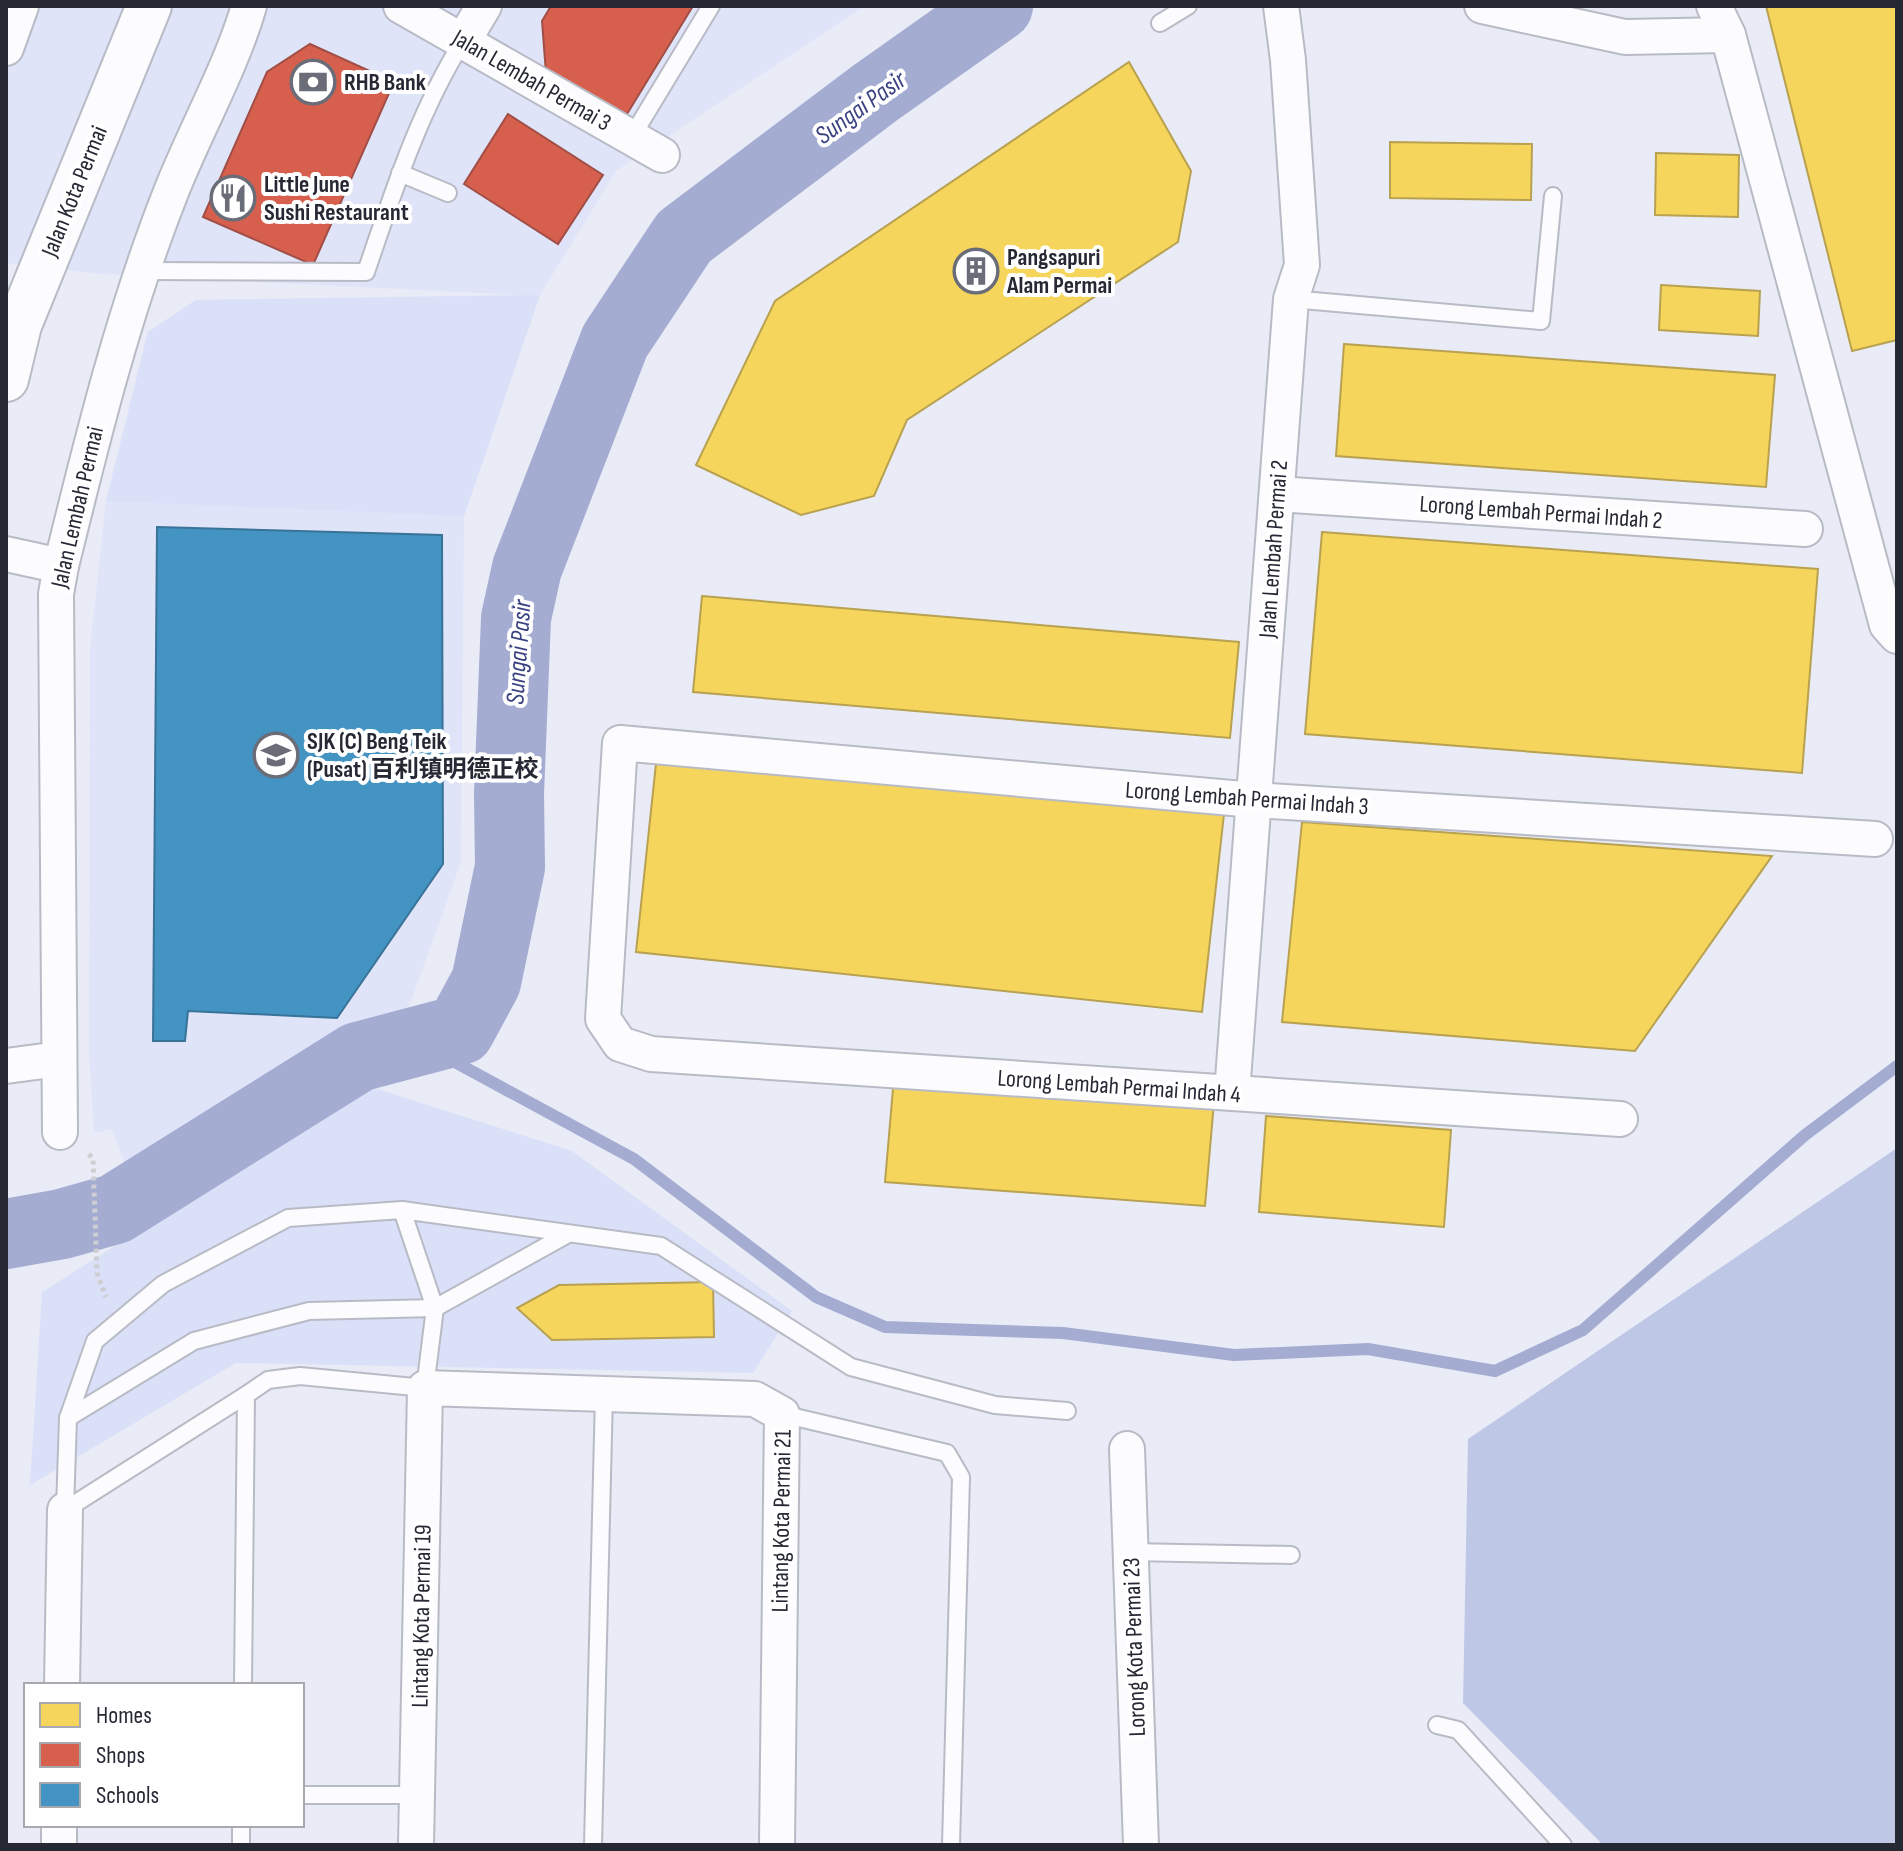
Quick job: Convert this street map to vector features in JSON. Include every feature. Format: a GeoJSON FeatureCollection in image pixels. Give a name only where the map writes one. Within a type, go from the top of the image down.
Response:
{"type":"FeatureCollection","features":[{"type":"Feature","properties":{"kind":"main road","name":"Jalan Kota Permai"},"geometry":{"type":"LineString","coordinates":[[6,379],[12,324],[149,6]]}},
{"type":"Feature","properties":{"kind":"street"},"geometry":{"type":"LineString","coordinates":[[6,48],[21,6]]}},
{"type":"Feature","properties":{"kind":"street","name":"Jalan Lembah Permai"},"geometry":{"type":"LineString","coordinates":[[60,1132],[56,594],[103,396],[144,271],[170,194],[249,6]]}},
{"type":"Feature","properties":{"kind":"street","name":"Jalan Lembah Permai 3"},"geometry":{"type":"LineString","coordinates":[[401,6],[662,155]]}},
{"type":"Feature","properties":{"kind":"street"},"geometry":{"type":"LineString","coordinates":[[463,41],[484,6]]}},
{"type":"Feature","properties":{"kind":"street"},"geometry":{"type":"LineString","coordinates":[[1482,6],[1625,37],[1721,20],[1887,625],[1897,636]]}},
{"type":"Feature","properties":{"kind":"street","name":"Jalan Lembah Permai 2"},"geometry":{"type":"LineString","coordinates":[[1232,1093],[1291,299],[1302,265],[1286,8]]}},
{"type":"Feature","properties":{"kind":"street","name":"Lorong Lembah Permai Indah 2"},"geometry":{"type":"LineString","coordinates":[[1277,494],[1805,529]]}},
{"type":"Feature","properties":{"kind":"street"},"geometry":{"type":"LineString","coordinates":[[6,554],[61,566]]}},
{"type":"Feature","properties":{"kind":"street","name":"Lorong Lembah Permai Indah 3"},"geometry":{"type":"LineString","coordinates":[[620,1044],[603,1019],[620,743],[1254,800],[1875,839]]}},
{"type":"Feature","properties":{"kind":"street","name":"Lorong Lembah Permai Indah 4"},"geometry":{"type":"LineString","coordinates":[[620,1044],[651,1054],[1620,1119]]}},
{"type":"Feature","properties":{"kind":"street"},"geometry":{"type":"LineString","coordinates":[[6,1066],[59,1059]]}},
{"type":"Feature","properties":{"kind":"street","name":"Lintang Kota Permai 21"},"geometry":{"type":"LineString","coordinates":[[425,1388],[755,1399],[782,1414],[777,1845]]}},
{"type":"Feature","properties":{"kind":"street","name":"Lintang Kota Permai 19"},"geometry":{"type":"LineString","coordinates":[[416,1845],[425,1388]]}},
{"type":"Feature","properties":{"kind":"street","name":"Lorong Kota Permai 23"},"geometry":{"type":"LineString","coordinates":[[1127,1449],[1141,1845]]}},
{"type":"Feature","properties":{"kind":"street"},"geometry":{"type":"LineString","coordinates":[[62,1683],[65,1510]]}},
{"type":"Feature","properties":{"kind":"lane"},"geometry":{"type":"LineString","coordinates":[[631,138],[711,6]]}},
{"type":"Feature","properties":{"kind":"lane"},"geometry":{"type":"LineString","coordinates":[[1160,23],[1188,6]]}},
{"type":"Feature","properties":{"kind":"lane"},"geometry":{"type":"LineString","coordinates":[[144,271],[366,272],[400,173],[444,70],[463,41]]}},
{"type":"Feature","properties":{"kind":"lane"},"geometry":{"type":"LineString","coordinates":[[400,173],[448,193]]}},
{"type":"Feature","properties":{"kind":"lane"},"geometry":{"type":"LineString","coordinates":[[1291,299],[1541,321],[1553,196]]}},
{"type":"Feature","properties":{"kind":"lane"},"geometry":{"type":"LineString","coordinates":[[65,1510],[268,1380],[300,1376],[425,1388],[435,1308],[402,1210]]}},
{"type":"Feature","properties":{"kind":"lane"},"geometry":{"type":"LineString","coordinates":[[65,1510],[68,1418],[95,1341],[163,1284],[288,1218],[402,1210],[661,1246],[851,1367],[995,1405],[1067,1411]]}},
{"type":"Feature","properties":{"kind":"lane"},"geometry":{"type":"LineString","coordinates":[[68,1418],[194,1341],[309,1311],[435,1308],[568,1234]]}},
{"type":"Feature","properties":{"kind":"lane"},"geometry":{"type":"LineString","coordinates":[[593,1845],[604,1394]]}},
{"type":"Feature","properties":{"kind":"lane"},"geometry":{"type":"LineString","coordinates":[[243,1683],[246,1395]]}},
{"type":"Feature","properties":{"kind":"lane"},"geometry":{"type":"LineString","coordinates":[[782,1414],[947,1453],[961,1477],[951,1845]]}},
{"type":"Feature","properties":{"kind":"lane"},"geometry":{"type":"LineString","coordinates":[[1130,1552],[1291,1555]]}},
{"type":"Feature","properties":{"kind":"lane"},"geometry":{"type":"LineString","coordinates":[[1437,1725],[1458,1730],[1563,1845]]}},
{"type":"Feature","properties":{"kind":"lane"},"geometry":{"type":"LineString","coordinates":[[304,1795],[417,1795]]}},
{"type":"Feature","properties":{"kind":"path"},"geometry":{"type":"LineString","coordinates":[[93,1159],[97,1273]]}},
{"type":"Feature","properties":{"kind":"shaded area","name":"SJK (C) Beng Teik (Pusat) 百利镇明德正校"},"geometry":{"type":"Polygon","coordinates":[[[6,6],[865,6],[616,171],[540,295],[464,516],[461,862],[406,1015],[355,1025],[126,1167],[112,1129],[94,1133],[89,1055],[90,648],[106,501],[148,332],[196,300],[521,295],[101,274],[6,263],[6,6]]]}},
{"type":"Feature","properties":{"kind":"shaded area"},"geometry":{"type":"Polygon","coordinates":[[[540,295],[464,516],[106,501],[148,332],[196,300],[540,295]]]}},
{"type":"Feature","properties":{"kind":"shaded area"},"geometry":{"type":"Polygon","coordinates":[[[368,1086],[572,1151],[792,1311],[753,1373],[236,1363],[30,1485],[42,1292],[368,1086]]]}},
{"type":"Feature","properties":{"kind":"shaded area"},"geometry":{"type":"Polygon","coordinates":[[[1897,1148],[1897,1845],[1603,1845],[1463,1703],[1468,1439],[1897,1148]]]}},
{"type":"Feature","properties":{"kind":"building: Homes"},"geometry":{"type":"Polygon","coordinates":[[[1766,6],[1897,6],[1897,340],[1852,351],[1766,6]]]}},
{"type":"Feature","properties":{"kind":"building: Homes","name":"Pangsapuri Alam Permai"},"geometry":{"type":"Polygon","coordinates":[[[1129,62],[1191,171],[1178,242],[907,420],[874,496],[801,515],[696,465],[775,301],[1129,62]]]}},
{"type":"Feature","properties":{"kind":"building: Homes"},"geometry":{"type":"Polygon","coordinates":[[[1390,142],[1532,144],[1531,200],[1390,198],[1390,142]]]}},
{"type":"Feature","properties":{"kind":"building: Homes"},"geometry":{"type":"Polygon","coordinates":[[[1656,153],[1739,155],[1738,217],[1655,215],[1656,153]]]}},
{"type":"Feature","properties":{"kind":"building: Homes"},"geometry":{"type":"Polygon","coordinates":[[[1661,285],[1760,291],[1758,336],[1659,330],[1661,285]]]}},
{"type":"Feature","properties":{"kind":"building: Homes"},"geometry":{"type":"Polygon","coordinates":[[[1344,344],[1775,375],[1766,487],[1336,456],[1344,344]]]}},
{"type":"Feature","properties":{"kind":"building: Homes"},"geometry":{"type":"Polygon","coordinates":[[[1322,532],[1818,569],[1802,773],[1305,734],[1322,532]]]}},
{"type":"Feature","properties":{"kind":"building: Homes"},"geometry":{"type":"Polygon","coordinates":[[[702,596],[1239,642],[1230,738],[693,692],[702,596]]]}},
{"type":"Feature","properties":{"kind":"building: Homes"},"geometry":{"type":"Polygon","coordinates":[[[657,754],[1224,814],[1202,1012],[636,952],[657,754]]]}},
{"type":"Feature","properties":{"kind":"building: Homes"},"geometry":{"type":"Polygon","coordinates":[[[1302,822],[1772,856],[1635,1051],[1282,1022],[1302,822]]]}},
{"type":"Feature","properties":{"kind":"building: Homes"},"geometry":{"type":"Polygon","coordinates":[[[894,1077],[1214,1102],[1205,1206],[885,1182],[894,1077]]]}},
{"type":"Feature","properties":{"kind":"building: Homes"},"geometry":{"type":"Polygon","coordinates":[[[1266,1116],[1451,1130],[1444,1227],[1259,1212],[1266,1116]]]}},
{"type":"Feature","properties":{"kind":"building: Homes"},"geometry":{"type":"Polygon","coordinates":[[[713,1282],[714,1337],[552,1340],[517,1308],[559,1285],[713,1282]]]}},
{"type":"Feature","properties":{"kind":"building: Shops"},"geometry":{"type":"Polygon","coordinates":[[[551,6],[693,6],[627,114],[546,73],[542,21],[551,6]]]}},
{"type":"Feature","properties":{"kind":"building: Shops"},"geometry":{"type":"Polygon","coordinates":[[[310,44],[394,82],[313,265],[203,217],[267,72],[310,44]]]}},
{"type":"Feature","properties":{"kind":"building: Shops"},"geometry":{"type":"Polygon","coordinates":[[[508,114],[603,175],[558,244],[464,184],[508,114]]]}},
{"type":"Feature","properties":{"kind":"building: Schools"},"geometry":{"type":"Polygon","coordinates":[[[157,527],[442,535],[443,864],[337,1018],[188,1011],[185,1041],[153,1041],[157,527]]]}},
{"type":"Feature","properties":{"kind":"waterway","name":"Sungai Pasir"},"geometry":{"type":"LineString","coordinates":[[6,1234],[62,1224],[115,1209],[358,1057],[460,1030],[486,982],[510,867],[509,794],[516,618],[527,568],[615,341],[684,237],[875,93],[998,6]]}},
{"type":"Feature","properties":{"kind":"waterway"},"geometry":{"type":"LineString","coordinates":[[416,1041],[634,1159],[816,1297],[885,1327],[1063,1333],[1234,1355],[1368,1349],[1495,1371],[1583,1330],[1805,1135],[1897,1066]]}},
{"type":"Feature","properties":{"kind":"place","name":"RHB Bank"},"geometry":{"type":"Point","coordinates":[313,82]}},
{"type":"Feature","properties":{"kind":"place","name":"Little June Sushi Restaurant"},"geometry":{"type":"Point","coordinates":[233,198]}},
{"type":"Feature","properties":{"kind":"place","name":"Pangsapuri Alam Permai"},"geometry":{"type":"Point","coordinates":[976,271]}},
{"type":"Feature","properties":{"kind":"place","name":"SJK (C) Beng Teik (Pusat) 百利镇明德正校"},"geometry":{"type":"Point","coordinates":[276,755]}}]}
